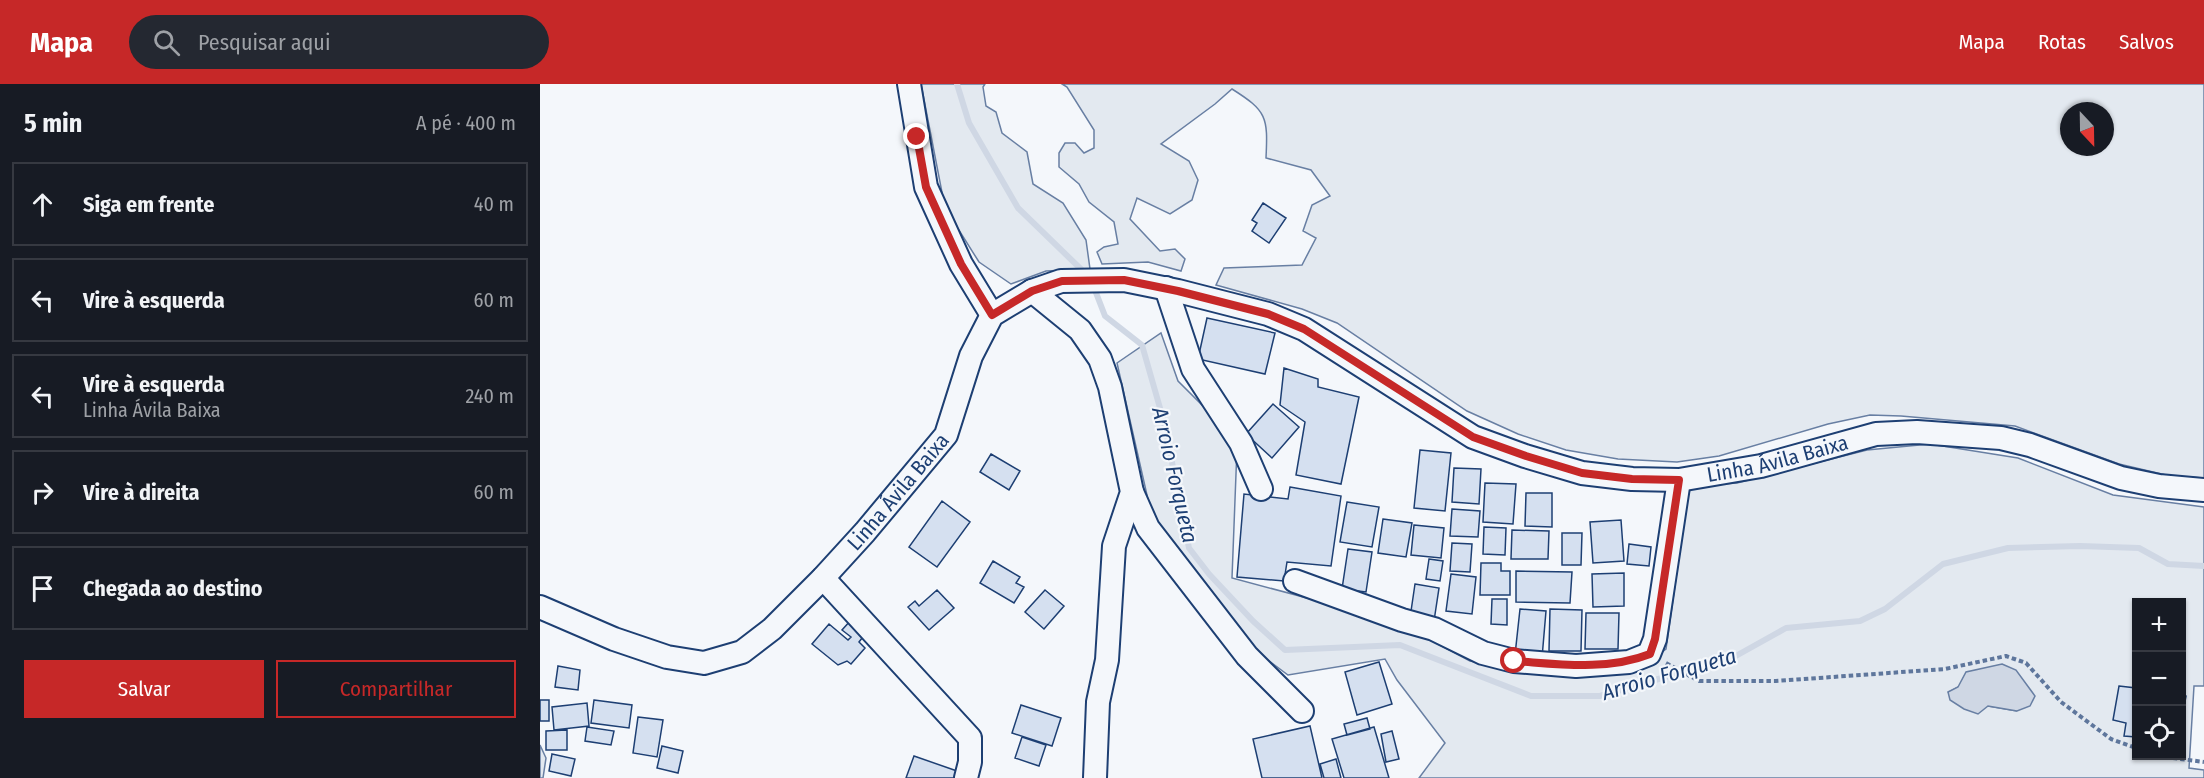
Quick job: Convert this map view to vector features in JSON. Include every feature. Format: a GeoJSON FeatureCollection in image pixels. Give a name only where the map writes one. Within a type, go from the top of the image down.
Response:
{"type":"FeatureCollection","features":[{"type":"Feature","properties":{"kind":"street"},"geometry":{"type":"LineString","coordinates":[[909,84],[926,187],[961,264],[992,315]]}},
{"type":"Feature","properties":{"kind":"street","name":"Linha Ávila Baixa"},"geometry":{"type":"LineString","coordinates":[[540,607],[614,639],[667,657],[704,663],[742,652],[772,629],[823,578],[865,532],[946,435],[971,356],[992,315],[1032,291],[1062,281],[1124,280],[1166,288],[1268,314],[1304,329],[1473,437],[1582,473],[1632,479],[1679,480],[1761,466],[1876,434],[1917,432],[2001,438],[2030,445],[2121,478],[2159,486],[2204,490]]}},
{"type":"Feature","properties":{"kind":"street"},"geometry":{"type":"LineString","coordinates":[[1166,288],[1193,369],[1241,443],[1262,489]]}},
{"type":"Feature","properties":{"kind":"street"},"geometry":{"type":"LineString","coordinates":[[1032,291],[1080,330],[1100,358],[1110,387],[1132,492],[1148,528],[1246,656],[1302,711]]}},
{"type":"Feature","properties":{"kind":"street"},"geometry":{"type":"LineString","coordinates":[[1295,581],[1402,620],[1434,629],[1493,656],[1514,661],[1576,666],[1629,662],[1650,654],[1655,639],[1679,480]]}},
{"type":"Feature","properties":{"kind":"street"},"geometry":{"type":"LineString","coordinates":[[1095,778],[1098,702],[1107,660],[1114,546],[1132,492]]}},
{"type":"Feature","properties":{"kind":"street"},"geometry":{"type":"LineString","coordinates":[[823,578],[970,738],[970,762],[966,778]]}},
{"type":"Feature","properties":{"kind":"path"},"geometry":{"type":"LineString","coordinates":[[1668,664],[1699,681],[1776,681],[1945,669],[2006,656],[2026,663],[2061,702],[2110,739],[2132,747]]}},
{"type":"Feature","properties":{"kind":"path"},"geometry":{"type":"LineString","coordinates":[[2186,760],[2204,762]]}},
{"type":"Feature","properties":{"kind":"shaded area"},"geometry":{"type":"Polygon","coordinates":[[[921,84],[985,84],[983,87],[986,106],[996,112],[1002,133],[1027,152],[1033,184],[1063,203],[1086,240],[1090,269],[1046,271],[1011,284],[979,262],[945,208],[921,84]]]}},
{"type":"Feature","properties":{"kind":"shaded area"},"geometry":{"type":"Polygon","coordinates":[[[1062,84],[2204,84],[2204,478],[2170,476],[2119,464],[2015,426],[1901,416],[1870,415],[1828,424],[1719,456],[1677,462],[1618,459],[1566,450],[1518,434],[1467,411],[1337,323],[1302,309],[1216,285],[1224,268],[1302,265],[1316,238],[1303,231],[1312,205],[1330,196],[1311,170],[1266,158],[1263,116],[1252,103],[1232,89],[1161,144],[1189,161],[1198,180],[1192,200],[1170,214],[1137,198],[1130,219],[1160,251],[1175,249],[1185,259],[1181,271],[1148,262],[1102,264],[1097,252],[1104,247],[1118,244],[1114,222],[1089,202],[1079,184],[1059,167],[1059,153],[1065,143],[1075,143],[1084,153],[1094,148],[1094,130],[1067,87],[1062,84]]]}},
{"type":"Feature","properties":{"kind":"shaded area"},"geometry":{"type":"Polygon","coordinates":[[[1161,333],[1178,381],[1226,429],[1237,448],[1232,578],[1337,606],[1419,634],[1470,661],[1513,669],[1648,662],[1666,649],[1689,486],[1737,483],[1867,450],[1930,444],[2018,458],[2113,495],[2204,507],[2204,686],[2194,686],[2189,768],[2204,770],[2204,778],[1419,778],[1445,743],[1397,680],[1385,659],[1288,675],[1253,649],[1154,526],[1117,363],[1161,333]],[[1958,687],[1949,692],[1988,706],[2017,711],[1958,687]]]}},
{"type":"Feature","properties":{"kind":"shaded area"},"geometry":{"type":"Polygon","coordinates":[[[2002,664],[2016,670],[2035,696],[2030,706],[2017,711],[1988,706],[1978,714],[1950,700],[1948,692],[1958,687],[1966,672],[2002,664]]]}},
{"type":"Feature","properties":{"kind":"shaded area"},"geometry":{"type":"Polygon","coordinates":[[[540,745],[546,758],[543,778],[540,778],[540,745]]]}},
{"type":"Feature","properties":{"kind":"building"},"geometry":{"type":"Polygon","coordinates":[[[1263,203],[1286,218],[1269,243],[1252,231],[1257,223],[1252,220],[1263,203]]]}},
{"type":"Feature","properties":{"kind":"building"},"geometry":{"type":"Polygon","coordinates":[[[1207,318],[1275,333],[1265,374],[1198,359],[1207,318]]]}},
{"type":"Feature","properties":{"kind":"building"},"geometry":{"type":"Polygon","coordinates":[[[1284,368],[1318,379],[1318,387],[1359,397],[1341,484],[1296,475],[1305,422],[1280,405],[1284,368]]]}},
{"type":"Feature","properties":{"kind":"building"},"geometry":{"type":"Polygon","coordinates":[[[1273,404],[1299,427],[1272,458],[1246,434],[1273,404]]]}},
{"type":"Feature","properties":{"kind":"building"},"geometry":{"type":"Polygon","coordinates":[[[1420,450],[1451,453],[1445,511],[1414,508],[1420,450]]]}},
{"type":"Feature","properties":{"kind":"building"},"geometry":{"type":"Polygon","coordinates":[[[991,454],[1020,471],[1009,490],[980,472],[991,454]]]}},
{"type":"Feature","properties":{"kind":"building"},"geometry":{"type":"Polygon","coordinates":[[[1454,468],[1481,469],[1479,504],[1452,502],[1454,468]]]}},
{"type":"Feature","properties":{"kind":"building"},"geometry":{"type":"Polygon","coordinates":[[[1485,483],[1516,484],[1513,524],[1483,522],[1485,483]]]}},
{"type":"Feature","properties":{"kind":"building"},"geometry":{"type":"Polygon","coordinates":[[[1290,487],[1341,496],[1331,566],[1287,562],[1284,581],[1237,577],[1244,494],[1288,499],[1290,487]]]}},
{"type":"Feature","properties":{"kind":"building"},"geometry":{"type":"Polygon","coordinates":[[[1526,493],[1552,493],[1552,527],[1525,526],[1526,493]]]}},
{"type":"Feature","properties":{"kind":"building"},"geometry":{"type":"Polygon","coordinates":[[[942,501],[970,522],[937,567],[909,547],[942,501]]]}},
{"type":"Feature","properties":{"kind":"building"},"geometry":{"type":"Polygon","coordinates":[[[1347,502],[1379,507],[1372,547],[1340,542],[1347,502]]]}},
{"type":"Feature","properties":{"kind":"building"},"geometry":{"type":"Polygon","coordinates":[[[1452,509],[1480,511],[1478,537],[1450,536],[1452,509]]]}},
{"type":"Feature","properties":{"kind":"building"},"geometry":{"type":"Polygon","coordinates":[[[1383,519],[1412,523],[1406,557],[1378,553],[1383,519]]]}},
{"type":"Feature","properties":{"kind":"building"},"geometry":{"type":"Polygon","coordinates":[[[1621,520],[1624,561],[1593,563],[1590,522],[1621,520]]]}},
{"type":"Feature","properties":{"kind":"building"},"geometry":{"type":"Polygon","coordinates":[[[1414,525],[1444,528],[1441,558],[1411,555],[1414,525]]]}},
{"type":"Feature","properties":{"kind":"building"},"geometry":{"type":"Polygon","coordinates":[[[1484,527],[1506,528],[1505,555],[1483,554],[1484,527]]]}},
{"type":"Feature","properties":{"kind":"building"},"geometry":{"type":"Polygon","coordinates":[[[1512,530],[1549,531],[1548,559],[1511,559],[1512,530]]]}},
{"type":"Feature","properties":{"kind":"building"},"geometry":{"type":"Polygon","coordinates":[[[1562,533],[1582,533],[1581,565],[1562,565],[1562,533]]]}},
{"type":"Feature","properties":{"kind":"building"},"geometry":{"type":"Polygon","coordinates":[[[1452,543],[1472,544],[1470,572],[1450,571],[1452,543]]]}},
{"type":"Feature","properties":{"kind":"building"},"geometry":{"type":"Polygon","coordinates":[[[1629,544],[1651,547],[1649,566],[1627,564],[1629,544]]]}},
{"type":"Feature","properties":{"kind":"building"},"geometry":{"type":"Polygon","coordinates":[[[1348,549],[1372,552],[1366,592],[1342,589],[1348,549]]]}},
{"type":"Feature","properties":{"kind":"building"},"geometry":{"type":"Polygon","coordinates":[[[1429,559],[1443,561],[1440,581],[1426,579],[1429,559]]]}},
{"type":"Feature","properties":{"kind":"building"},"geometry":{"type":"Polygon","coordinates":[[[993,561],[1020,577],[1016,583],[1024,587],[1014,603],[980,583],[993,561]]]}},
{"type":"Feature","properties":{"kind":"building"},"geometry":{"type":"Polygon","coordinates":[[[1481,563],[1501,563],[1501,571],[1510,571],[1510,595],[1480,595],[1481,563]]]}},
{"type":"Feature","properties":{"kind":"building"},"geometry":{"type":"Polygon","coordinates":[[[1516,571],[1572,572],[1570,603],[1516,602],[1516,571]]]}},
{"type":"Feature","properties":{"kind":"building"},"geometry":{"type":"Polygon","coordinates":[[[1624,573],[1624,606],[1593,607],[1592,574],[1624,573]]]}},
{"type":"Feature","properties":{"kind":"building"},"geometry":{"type":"Polygon","coordinates":[[[1451,574],[1476,577],[1472,614],[1446,611],[1451,574]]]}},
{"type":"Feature","properties":{"kind":"building"},"geometry":{"type":"Polygon","coordinates":[[[1415,584],[1439,588],[1434,621],[1410,618],[1415,584]]]}},
{"type":"Feature","properties":{"kind":"building"},"geometry":{"type":"Polygon","coordinates":[[[937,590],[954,608],[929,630],[908,607],[915,601],[919,606],[937,590]]]}},
{"type":"Feature","properties":{"kind":"building"},"geometry":{"type":"Polygon","coordinates":[[[1045,590],[1064,606],[1044,629],[1025,612],[1045,590]]]}},
{"type":"Feature","properties":{"kind":"building"},"geometry":{"type":"Polygon","coordinates":[[[1492,599],[1507,599],[1507,625],[1491,624],[1492,599]]]}},
{"type":"Feature","properties":{"kind":"building"},"geometry":{"type":"Polygon","coordinates":[[[1520,609],[1546,611],[1542,658],[1515,655],[1520,609]]]}},
{"type":"Feature","properties":{"kind":"building"},"geometry":{"type":"Polygon","coordinates":[[[1550,609],[1582,610],[1581,651],[1549,651],[1550,609]]]}},
{"type":"Feature","properties":{"kind":"building"},"geometry":{"type":"Polygon","coordinates":[[[1586,613],[1619,613],[1618,649],[1585,649],[1586,613]]]}},
{"type":"Feature","properties":{"kind":"building"},"geometry":{"type":"Polygon","coordinates":[[[851,620],[866,633],[859,642],[865,648],[851,664],[847,661],[838,665],[812,644],[829,624],[848,640],[851,637],[842,630],[851,620]]]}},
{"type":"Feature","properties":{"kind":"building"},"geometry":{"type":"Polygon","coordinates":[[[1379,662],[1392,704],[1357,715],[1345,672],[1379,662]]]}},
{"type":"Feature","properties":{"kind":"building"},"geometry":{"type":"Polygon","coordinates":[[[558,666],[580,670],[578,690],[555,687],[558,666]]]}},
{"type":"Feature","properties":{"kind":"building"},"geometry":{"type":"Polygon","coordinates":[[[2119,686],[2132,688],[2132,737],[2124,736],[2126,723],[2113,720],[2119,686]]]}},
{"type":"Feature","properties":{"kind":"building"},"geometry":{"type":"Polygon","coordinates":[[[540,700],[549,700],[549,721],[540,721],[540,700]]]}},
{"type":"Feature","properties":{"kind":"building"},"geometry":{"type":"Polygon","coordinates":[[[594,700],[632,705],[629,728],[591,723],[594,700]]]}},
{"type":"Feature","properties":{"kind":"building"},"geometry":{"type":"Polygon","coordinates":[[[587,703],[589,726],[554,730],[552,707],[587,703]]]}},
{"type":"Feature","properties":{"kind":"building"},"geometry":{"type":"Polygon","coordinates":[[[1021,705],[1061,718],[1052,746],[1012,733],[1021,705]]]}},
{"type":"Feature","properties":{"kind":"building"},"geometry":{"type":"Polygon","coordinates":[[[638,717],[663,720],[657,757],[633,753],[638,717]]]}},
{"type":"Feature","properties":{"kind":"building"},"geometry":{"type":"Polygon","coordinates":[[[1367,718],[1370,729],[1347,735],[1344,724],[1367,718]]]}},
{"type":"Feature","properties":{"kind":"building"},"geometry":{"type":"Polygon","coordinates":[[[1310,726],[1322,778],[1262,778],[1253,739],[1310,726]]]}},
{"type":"Feature","properties":{"kind":"building"},"geometry":{"type":"Polygon","coordinates":[[[587,727],[614,731],[611,745],[585,741],[587,727]]]}},
{"type":"Feature","properties":{"kind":"building"},"geometry":{"type":"Polygon","coordinates":[[[1374,727],[1389,778],[1344,778],[1332,739],[1374,727]]]}},
{"type":"Feature","properties":{"kind":"building"},"geometry":{"type":"Polygon","coordinates":[[[567,730],[567,750],[546,750],[546,731],[567,730]]]}},
{"type":"Feature","properties":{"kind":"building"},"geometry":{"type":"Polygon","coordinates":[[[1392,731],[1399,759],[1386,762],[1381,734],[1392,731]]]}},
{"type":"Feature","properties":{"kind":"building"},"geometry":{"type":"Polygon","coordinates":[[[1022,737],[1046,745],[1039,766],[1015,758],[1022,737]]]}},
{"type":"Feature","properties":{"kind":"building"},"geometry":{"type":"Polygon","coordinates":[[[662,746],[683,751],[678,773],[657,768],[662,746]]]}},
{"type":"Feature","properties":{"kind":"building"},"geometry":{"type":"Polygon","coordinates":[[[552,754],[575,759],[571,776],[549,771],[552,754]]]}},
{"type":"Feature","properties":{"kind":"building"},"geometry":{"type":"Polygon","coordinates":[[[914,756],[957,771],[954,778],[906,778],[914,756]]]}},
{"type":"Feature","properties":{"kind":"building"},"geometry":{"type":"Polygon","coordinates":[[[1336,759],[1341,778],[1324,778],[1320,764],[1336,759]]]}},
{"type":"Feature","properties":{"kind":"waterway","name":"Arroio Forqueta"},"geometry":{"type":"LineString","coordinates":[[957,84],[969,123],[1018,208],[1086,274]]}},
{"type":"Feature","properties":{"kind":"waterway","name":"Arroio Forqueta"},"geometry":{"type":"LineString","coordinates":[[1093,285],[1105,316],[1142,345],[1164,422],[1189,548],[1209,574],[1253,621],[1285,650],[1400,645],[1531,696],[1600,696],[1734,657],[1786,628],[1860,621],[1885,609],[1943,564],[2008,548],[2080,546],[2139,548],[2168,564],[2204,566]]}},
{"type":"Feature","properties":{"kind":"route"},"geometry":{"type":"LineString","coordinates":[[917,137],[926,187],[961,264],[992,315],[1032,291],[1062,281],[1124,280],[1178,291],[1268,314],[1304,329],[1473,437],[1582,473],[1632,479],[1679,480],[1655,639],[1650,654],[1629,662],[1576,666],[1514,661]]}}]}
